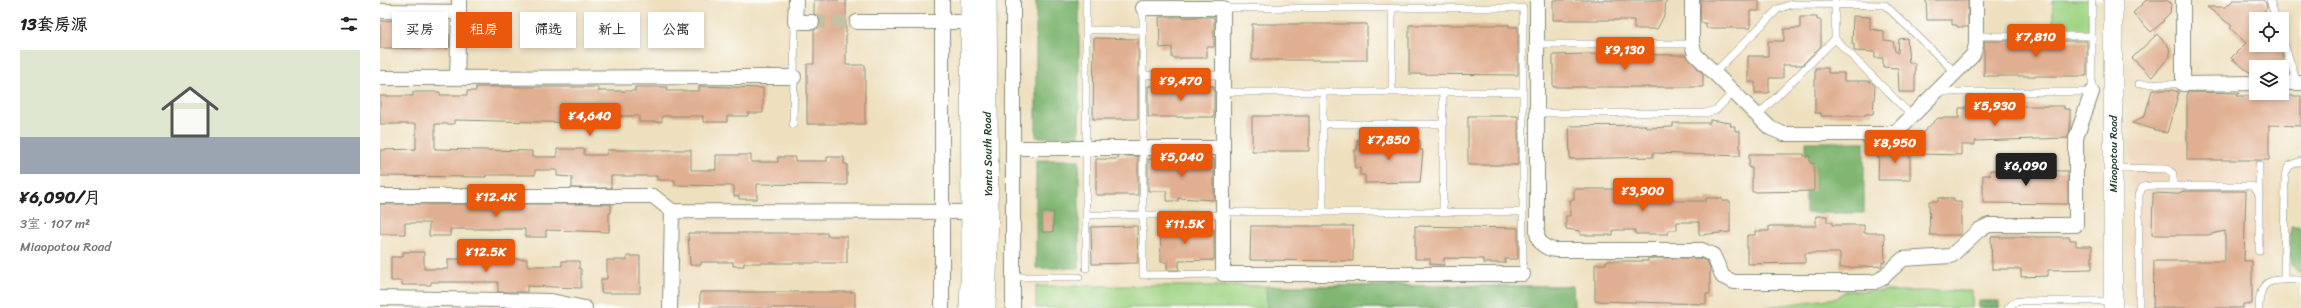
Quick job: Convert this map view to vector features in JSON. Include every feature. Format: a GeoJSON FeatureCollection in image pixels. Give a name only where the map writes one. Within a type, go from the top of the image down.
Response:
{"type":"FeatureCollection","features":[{"type":"Feature","properties":{"kind":"main road","name":"Yanta South Road"},"geometry":{"type":"LineString","coordinates":[[970,0],[986,308]]}},
{"type":"Feature","properties":{"kind":"main road","name":"Yanta South Road"},"geometry":{"type":"LineString","coordinates":[[969,308],[980,212],[987,0]]}},
{"type":"Feature","properties":{"kind":"main road","name":"Miaopotou Road"},"geometry":{"type":"LineString","coordinates":[[2113,0],[2113,304]]}},
{"type":"Feature","properties":{"kind":"street"},"geometry":{"type":"LineString","coordinates":[[796,0],[795,22],[812,22]]}},
{"type":"Feature","properties":{"kind":"street"},"geometry":{"type":"LineString","coordinates":[[942,0],[942,308]]}},
{"type":"Feature","properties":{"kind":"street"},"geometry":{"type":"LineString","coordinates":[[1014,0],[1014,308]]}},
{"type":"Feature","properties":{"kind":"street"},"geometry":{"type":"LineString","coordinates":[[1537,0],[1537,235],[1542,245],[1549,249],[1702,250],[1713,255],[1723,277],[1734,282],[1870,282],[1880,279],[1903,259],[1951,256],[1979,230],[1989,225],[2076,225],[2076,138],[2092,92]]}},
{"type":"Feature","properties":{"kind":"street"},"geometry":{"type":"LineString","coordinates":[[1692,0],[1692,44],[1695,54],[1773,131],[1784,134],[1890,134],[1897,131],[1956,73],[1975,52],[1976,0]]}},
{"type":"Feature","properties":{"kind":"street"},"geometry":{"type":"LineString","coordinates":[[2183,0],[2183,84],[2249,83]]}},
{"type":"Feature","properties":{"kind":"street"},"geometry":{"type":"LineString","coordinates":[[1143,8],[1157,4],[1224,8],[1224,274],[1524,274]]}},
{"type":"Feature","properties":{"kind":"street"},"geometry":{"type":"LineString","coordinates":[[380,11],[459,6],[458,78]]}},
{"type":"Feature","properties":{"kind":"street"},"geometry":{"type":"LineString","coordinates":[[857,22],[970,22]]}},
{"type":"Feature","properties":{"kind":"street"},"geometry":{"type":"LineString","coordinates":[[380,78],[794,77]]}},
{"type":"Feature","properties":{"kind":"street"},"geometry":{"type":"LineString","coordinates":[[1014,148],[1224,148]]}},
{"type":"Feature","properties":{"kind":"street"},"geometry":{"type":"LineString","coordinates":[[380,196],[653,196],[672,211],[980,212]]}},
{"type":"Feature","properties":{"kind":"street"},"geometry":{"type":"LineString","coordinates":[[670,308],[672,211]]}},
{"type":"Feature","properties":{"kind":"street"},"geometry":{"type":"LineString","coordinates":[[380,298],[551,301],[585,308]]}},
{"type":"Feature","properties":{"kind":"lane"},"geometry":{"type":"LineString","coordinates":[[1086,0],[1086,268]]}},
{"type":"Feature","properties":{"kind":"lane"},"geometry":{"type":"LineString","coordinates":[[1936,92],[2092,92],[2092,0]]}},
{"type":"Feature","properties":{"kind":"lane"},"geometry":{"type":"LineString","coordinates":[[2270,0],[2274,12]]}},
{"type":"Feature","properties":{"kind":"lane"},"geometry":{"type":"LineString","coordinates":[[1835,2],[1835,39],[1912,116]]}},
{"type":"Feature","properties":{"kind":"lane"},"geometry":{"type":"LineString","coordinates":[[1714,73],[1781,7],[1792,4],[1835,2],[1878,4],[1888,7],[1956,73]]}},
{"type":"Feature","properties":{"kind":"lane"},"geometry":{"type":"LineString","coordinates":[[1224,8],[1268,4],[1392,8],[1524,8],[1524,274]]}},
{"type":"Feature","properties":{"kind":"lane"},"geometry":{"type":"LineString","coordinates":[[1143,8],[1143,275],[1224,274]]}},
{"type":"Feature","properties":{"kind":"lane"},"geometry":{"type":"LineString","coordinates":[[1392,8],[1392,92]]}},
{"type":"Feature","properties":{"kind":"lane"},"geometry":{"type":"LineString","coordinates":[[793,124],[795,22]]}},
{"type":"Feature","properties":{"kind":"lane"},"geometry":{"type":"LineString","coordinates":[[1086,30],[1143,30]]}},
{"type":"Feature","properties":{"kind":"lane"},"geometry":{"type":"LineString","coordinates":[[1976,36],[2092,36]]}},
{"type":"Feature","properties":{"kind":"lane"},"geometry":{"type":"LineString","coordinates":[[1758,116],[1835,39]]}},
{"type":"Feature","properties":{"kind":"lane"},"geometry":{"type":"LineString","coordinates":[[1537,44],[1692,44]]}},
{"type":"Feature","properties":{"kind":"lane"},"geometry":{"type":"LineString","coordinates":[[2288,52],[2299,83]]}},
{"type":"Feature","properties":{"kind":"lane"},"geometry":{"type":"LineString","coordinates":[[1143,75],[1224,75]]}},
{"type":"Feature","properties":{"kind":"lane"},"geometry":{"type":"LineString","coordinates":[[2139,84],[2183,84]]}},
{"type":"Feature","properties":{"kind":"lane"},"geometry":{"type":"LineString","coordinates":[[1224,92],[1524,92]]}},
{"type":"Feature","properties":{"kind":"lane"},"geometry":{"type":"LineString","coordinates":[[1323,92],[1323,212]]}},
{"type":"Feature","properties":{"kind":"lane"},"geometry":{"type":"LineString","coordinates":[[1443,92],[1443,212]]}},
{"type":"Feature","properties":{"kind":"lane"},"geometry":{"type":"LineString","coordinates":[[1537,113],[1705,113],[1716,110],[1734,92]]}},
{"type":"Feature","properties":{"kind":"lane"},"geometry":{"type":"LineString","coordinates":[[1323,124],[1443,124]]}},
{"type":"Feature","properties":{"kind":"lane"},"geometry":{"type":"LineString","coordinates":[[2284,280],[2285,175],[2289,166],[2301,161]]}},
{"type":"Feature","properties":{"kind":"lane"},"geometry":{"type":"LineString","coordinates":[[2259,165],[2259,251]]}},
{"type":"Feature","properties":{"kind":"lane"},"geometry":{"type":"LineString","coordinates":[[2113,168],[2167,169],[2173,174],[2173,185]]}},
{"type":"Feature","properties":{"kind":"lane"},"geometry":{"type":"LineString","coordinates":[[2139,308],[2140,191],[2150,185],[2248,185],[2255,188],[2259,196]]}},
{"type":"Feature","properties":{"kind":"lane"},"geometry":{"type":"LineString","coordinates":[[1086,215],[1323,212],[1524,212]]}},
{"type":"Feature","properties":{"kind":"lane"},"geometry":{"type":"LineString","coordinates":[[1014,277],[1079,277]]}},
{"type":"Feature","properties":{"kind":"lane"},"geometry":{"type":"LineString","coordinates":[[2259,308],[2259,294],[2264,285],[2273,280],[2301,280]]}},
{"type":"Feature","properties":{"kind":"lane"},"geometry":{"type":"LineString","coordinates":[[2008,308],[2015,302],[2021,301],[2113,304]]}},
{"type":"Feature","properties":{"kind":"shaded area"},"geometry":{"type":"Polygon","coordinates":[[[2131,140],[2270,140],[2270,261],[2255,261],[2255,308],[2131,308],[2131,140]]]}},
{"type":"Feature","properties":{"kind":"green space"},"geometry":{"type":"Polygon","coordinates":[[[1036,0],[1079,0],[1079,137],[1036,137],[1036,0]]]}},
{"type":"Feature","properties":{"kind":"green space"},"geometry":{"type":"Polygon","coordinates":[[[2053,0],[2089,0],[2089,33],[2053,33],[2053,0]]]}},
{"type":"Feature","properties":{"kind":"green space"},"geometry":{"type":"Polygon","coordinates":[[[1806,142],[1864,142],[1864,213],[1806,213],[1806,142]]]}},
{"type":"Feature","properties":{"kind":"green space"},"geometry":{"type":"Polygon","coordinates":[[[1036,160],[1079,160],[1079,268],[1036,268],[1036,160]]]}},
{"type":"Feature","properties":{"kind":"green space"},"geometry":{"type":"Polygon","coordinates":[[[2291,226],[2301,226],[2301,273],[2296,270],[2291,259],[2291,226]]]}},
{"type":"Feature","properties":{"kind":"green space"},"geometry":{"type":"Polygon","coordinates":[[[1036,286],[1573,286],[1574,308],[1036,308],[1036,286]]]}},
{"type":"Feature","properties":{"kind":"green space"},"geometry":{"type":"Polygon","coordinates":[[[1266,286],[1573,286],[1574,308],[1267,308],[1266,286]]]}},
{"type":"Feature","properties":{"kind":"green space"},"geometry":{"type":"Polygon","coordinates":[[[1845,291],[1972,291],[1972,308],[1758,308],[1837,298],[1845,291]]]}},
{"type":"Feature","properties":{"kind":"green space"},"geometry":{"type":"Polygon","coordinates":[[[1979,301],[1999,301],[1999,308],[1979,308],[1979,301]]]}},
{"type":"Feature","properties":{"kind":"building"},"geometry":{"type":"Polygon","coordinates":[[[814,0],[846,0],[846,65],[865,65],[865,124],[807,124],[807,64],[814,64],[814,30],[819,27],[820,22],[819,17],[814,14],[814,0]]]}},
{"type":"Feature","properties":{"kind":"building"},"geometry":{"type":"Polygon","coordinates":[[[1553,0],[1666,0],[1665,14],[1657,29],[1634,29],[1634,20],[1553,20],[1553,0]]]}},
{"type":"Feature","properties":{"kind":"building"},"geometry":{"type":"Polygon","coordinates":[[[1700,0],[1759,0],[1759,11],[1750,11],[1750,28],[1706,28],[1706,23],[1701,23],[1700,0]]]}},
{"type":"Feature","properties":{"kind":"building"},"geometry":{"type":"Polygon","coordinates":[[[1926,0],[1968,0],[1968,27],[1957,27],[1957,25],[1952,25],[1952,20],[1927,20],[1926,0]]]}},
{"type":"Feature","properties":{"kind":"building"},"geometry":{"type":"Polygon","coordinates":[[[2146,0],[2167,0],[2171,4],[2170,13],[2163,20],[2164,21],[2151,32],[2133,13],[2146,0]]]}},
{"type":"Feature","properties":{"kind":"building"},"geometry":{"type":"Polygon","coordinates":[[[2233,0],[2263,0],[2266,3],[2267,8],[2263,12],[2249,12],[2249,52],[2282,52],[2284,59],[2249,60],[2249,72],[2231,58],[2246,43],[2230,28],[2232,26],[2207,7],[2226,7],[2233,0]]]}},
{"type":"Feature","properties":{"kind":"building"},"geometry":{"type":"Polygon","coordinates":[[[1853,16],[1870,17],[1870,29],[1884,31],[1884,40],[1893,41],[1895,51],[1898,53],[1899,39],[1907,38],[1909,63],[1915,63],[1915,92],[1899,92],[1898,68],[1883,67],[1883,58],[1875,58],[1875,52],[1854,51],[1854,44],[1852,44],[1853,16]]]}},
{"type":"Feature","properties":{"kind":"building"},"geometry":{"type":"Polygon","coordinates":[[[1159,17],[1214,17],[1214,47],[1207,47],[1207,58],[1172,58],[1172,47],[1160,48],[1159,17]]]}},
{"type":"Feature","properties":{"kind":"building"},"geometry":{"type":"Polygon","coordinates":[[[1800,17],[1817,17],[1817,20],[1821,20],[1821,46],[1802,65],[1783,65],[1783,78],[1769,78],[1769,93],[1755,93],[1755,82],[1748,82],[1748,56],[1768,56],[1768,41],[1784,41],[1784,29],[1800,28],[1800,17]]]}},
{"type":"Feature","properties":{"kind":"building"},"geometry":{"type":"Polygon","coordinates":[[[392,20],[392,48],[380,48],[380,21],[392,20]]]}},
{"type":"Feature","properties":{"kind":"building"},"geometry":{"type":"Polygon","coordinates":[[[1252,24],[1367,24],[1367,60],[1252,60],[1252,24]]]}},
{"type":"Feature","properties":{"kind":"building"},"geometry":{"type":"Polygon","coordinates":[[[1409,25],[1509,25],[1509,27],[1518,27],[1518,75],[1409,74],[1409,25]]]}},
{"type":"Feature","properties":{"kind":"building"},"geometry":{"type":"Polygon","coordinates":[[[2157,34],[2169,47],[2170,56],[2152,77],[2132,58],[2157,34]]]}},
{"type":"Feature","properties":{"kind":"building"},"geometry":{"type":"Polygon","coordinates":[[[448,35],[450,35],[449,48],[448,35]]]}},
{"type":"Feature","properties":{"kind":"building"},"geometry":{"type":"Polygon","coordinates":[[[1094,38],[1138,39],[1138,119],[1093,119],[1094,38]]]}},
{"type":"Feature","properties":{"kind":"building"},"geometry":{"type":"Polygon","coordinates":[[[1984,41],[2087,41],[2087,76],[1984,76],[1984,41]]]}},
{"type":"Feature","properties":{"kind":"building"},"geometry":{"type":"Polygon","coordinates":[[[1553,55],[1686,55],[1703,74],[1703,87],[1553,87],[1553,55]]]}},
{"type":"Feature","properties":{"kind":"building"},"geometry":{"type":"Polygon","coordinates":[[[1815,68],[1828,68],[1828,73],[1844,73],[1844,81],[1870,81],[1875,86],[1873,114],[1865,114],[1865,116],[1821,116],[1821,113],[1815,113],[1815,68]]]}},
{"type":"Feature","properties":{"kind":"building"},"geometry":{"type":"Polygon","coordinates":[[[699,86],[763,88],[763,113],[748,113],[748,116],[727,116],[727,122],[703,122],[703,116],[662,116],[662,122],[639,122],[639,116],[605,116],[605,120],[586,120],[586,123],[454,120],[454,124],[435,124],[435,149],[532,151],[532,157],[557,157],[557,149],[584,149],[584,155],[606,155],[607,150],[691,150],[691,170],[716,170],[716,155],[751,155],[751,162],[778,162],[778,157],[795,157],[795,161],[827,161],[827,157],[844,157],[844,164],[847,164],[847,185],[757,184],[757,199],[739,199],[739,196],[734,196],[734,186],[675,185],[675,180],[657,180],[657,176],[611,176],[611,188],[572,188],[572,177],[557,176],[557,170],[535,170],[535,175],[486,175],[486,177],[380,176],[380,150],[416,149],[416,124],[380,124],[380,96],[413,96],[413,92],[440,92],[440,95],[467,95],[467,91],[476,91],[476,87],[598,87],[598,91],[635,91],[635,87],[667,87],[667,91],[699,91],[699,86]]]}},
{"type":"Feature","properties":{"kind":"building"},"geometry":{"type":"Polygon","coordinates":[[[1148,86],[1214,86],[1214,117],[1148,117],[1148,86]]]}},
{"type":"Feature","properties":{"kind":"building"},"geometry":{"type":"Polygon","coordinates":[[[2152,90],[2172,90],[2179,92],[2167,133],[2132,123],[2145,115],[2152,90]]]}},
{"type":"Feature","properties":{"kind":"building"},"geometry":{"type":"Polygon","coordinates":[[[2187,92],[2240,93],[2237,96],[2249,96],[2249,100],[2289,100],[2289,96],[2301,96],[2301,126],[2269,125],[2269,160],[2187,160],[2187,92]]]}},
{"type":"Feature","properties":{"kind":"building"},"geometry":{"type":"Polygon","coordinates":[[[1966,106],[2064,106],[2064,109],[2070,109],[2070,129],[2068,138],[1975,141],[1975,145],[1961,145],[1961,155],[1921,154],[1921,134],[1938,118],[1959,118],[1959,108],[1967,108],[1966,106]]]}},
{"type":"Feature","properties":{"kind":"building"},"geometry":{"type":"Polygon","coordinates":[[[1252,116],[1309,116],[1309,151],[1252,151],[1252,116]]]}},
{"type":"Feature","properties":{"kind":"building"},"geometry":{"type":"Polygon","coordinates":[[[1468,116],[1518,116],[1518,165],[1468,165],[1468,116]]]}},
{"type":"Feature","properties":{"kind":"building"},"geometry":{"type":"Polygon","coordinates":[[[1710,120],[1731,123],[1730,126],[1735,126],[1735,131],[1740,131],[1740,156],[1653,153],[1653,157],[1570,159],[1569,126],[1645,125],[1646,128],[1673,127],[1673,123],[1710,123],[1710,120]]]}},
{"type":"Feature","properties":{"kind":"building"},"geometry":{"type":"Polygon","coordinates":[[[1357,140],[1420,140],[1420,150],[1423,150],[1420,182],[1365,183],[1365,175],[1360,175],[1360,168],[1355,168],[1355,150],[1357,150],[1357,140]]]}},
{"type":"Feature","properties":{"kind":"building"},"geometry":{"type":"Polygon","coordinates":[[[1886,146],[1910,146],[1910,180],[1878,180],[1879,150],[1886,150],[1886,146]]]}},
{"type":"Feature","properties":{"kind":"building"},"geometry":{"type":"Polygon","coordinates":[[[1749,154],[1804,154],[1804,156],[1810,156],[1810,163],[1814,163],[1814,191],[1752,192],[1752,168],[1749,168],[1749,154]]]}},
{"type":"Feature","properties":{"kind":"building"},"geometry":{"type":"Polygon","coordinates":[[[1118,156],[1138,156],[1138,195],[1096,195],[1096,159],[1118,159],[1118,156]]]}},
{"type":"Feature","properties":{"kind":"building"},"geometry":{"type":"Polygon","coordinates":[[[1148,159],[1214,159],[1214,200],[1178,198],[1178,201],[1167,201],[1167,191],[1148,191],[1148,159]]]}},
{"type":"Feature","properties":{"kind":"building"},"geometry":{"type":"Polygon","coordinates":[[[1990,170],[2068,171],[2068,204],[1983,203],[1983,175],[1990,175],[1990,170]]]}},
{"type":"Feature","properties":{"kind":"building"},"geometry":{"type":"Polygon","coordinates":[[[1574,189],[1672,189],[1673,201],[1706,201],[1706,198],[1722,198],[1722,201],[1730,201],[1730,232],[1699,235],[1699,222],[1677,222],[1677,230],[1668,230],[1668,234],[1635,234],[1635,230],[1613,230],[1613,235],[1580,235],[1580,231],[1566,229],[1566,216],[1570,216],[1570,200],[1574,200],[1574,189]]]}},
{"type":"Feature","properties":{"kind":"building"},"geometry":{"type":"Polygon","coordinates":[[[2184,191],[2246,191],[2244,261],[2252,261],[2252,304],[2243,304],[2243,308],[2153,308],[2154,261],[2225,261],[2225,231],[2207,235],[2152,235],[2153,193],[2176,194],[2184,191]]]}},
{"type":"Feature","properties":{"kind":"building"},"geometry":{"type":"Polygon","coordinates":[[[1938,198],[1954,198],[1954,202],[1961,202],[1961,235],[1930,235],[1929,201],[1938,201],[1938,198]]]}},
{"type":"Feature","properties":{"kind":"building"},"geometry":{"type":"Polygon","coordinates":[[[380,204],[611,204],[611,213],[609,213],[609,232],[546,230],[546,237],[525,237],[525,229],[450,229],[450,236],[429,236],[429,223],[405,223],[405,234],[380,234],[380,204]]]}},
{"type":"Feature","properties":{"kind":"building"},"geometry":{"type":"Polygon","coordinates":[[[1042,212],[1054,212],[1053,232],[1042,232],[1042,212]]]}},
{"type":"Feature","properties":{"kind":"building"},"geometry":{"type":"Polygon","coordinates":[[[1816,216],[1827,216],[1827,222],[1832,222],[1832,225],[1864,225],[1864,233],[1884,233],[1885,262],[1882,262],[1882,266],[1840,268],[1840,253],[1805,253],[1805,263],[1747,264],[1747,235],[1755,235],[1755,231],[1769,231],[1769,226],[1816,226],[1816,216]]]}},
{"type":"Feature","properties":{"kind":"building"},"geometry":{"type":"Polygon","coordinates":[[[1160,220],[1174,220],[1174,230],[1214,229],[1214,260],[1179,261],[1179,270],[1167,270],[1167,262],[1161,262],[1160,220]]]}},
{"type":"Feature","properties":{"kind":"building"},"geometry":{"type":"Polygon","coordinates":[[[1137,226],[1138,263],[1092,264],[1091,227],[1137,226]]]}},
{"type":"Feature","properties":{"kind":"building"},"geometry":{"type":"Polygon","coordinates":[[[1251,226],[1353,226],[1353,261],[1250,260],[1251,226]]]}},
{"type":"Feature","properties":{"kind":"building"},"geometry":{"type":"Polygon","coordinates":[[[1415,226],[1518,228],[1518,259],[1505,259],[1505,263],[1483,263],[1483,259],[1444,258],[1444,265],[1430,264],[1430,259],[1415,259],[1415,226]]]}},
{"type":"Feature","properties":{"kind":"building"},"geometry":{"type":"Polygon","coordinates":[[[688,233],[827,233],[827,236],[847,236],[847,263],[744,263],[744,266],[733,266],[733,262],[701,262],[701,265],[690,265],[688,233]]]}},
{"type":"Feature","properties":{"kind":"building"},"geometry":{"type":"Polygon","coordinates":[[[1991,237],[2070,237],[2070,240],[2076,240],[2076,246],[2092,246],[2092,269],[2048,270],[2048,276],[2021,277],[2021,269],[1992,269],[1991,237]]]}},
{"type":"Feature","properties":{"kind":"building"},"geometry":{"type":"Polygon","coordinates":[[[403,252],[424,252],[424,269],[448,269],[448,259],[460,259],[460,254],[478,254],[478,262],[481,263],[510,263],[510,259],[527,259],[527,266],[562,266],[562,261],[579,261],[579,269],[581,269],[581,288],[527,286],[527,292],[498,292],[498,282],[431,282],[431,285],[402,285],[402,281],[391,281],[391,257],[403,257],[403,252]]]}},
{"type":"Feature","properties":{"kind":"building"},"geometry":{"type":"Polygon","coordinates":[[[627,256],[640,256],[640,293],[601,293],[601,279],[607,279],[607,260],[627,260],[627,256]]]}},
{"type":"Feature","properties":{"kind":"building"},"geometry":{"type":"Polygon","coordinates":[[[1648,258],[1700,258],[1707,261],[1710,268],[1710,294],[1706,294],[1706,304],[1595,301],[1595,264],[1606,264],[1606,261],[1648,261],[1648,258]]]}},
{"type":"Feature","properties":{"kind":"building"},"geometry":{"type":"Polygon","coordinates":[[[700,292],[855,292],[855,308],[700,308],[700,292]]]}},
{"type":"Feature","properties":{"kind":"tunnel"},"geometry":{"type":"LineString","coordinates":[[812,22],[857,22]]}}]}
